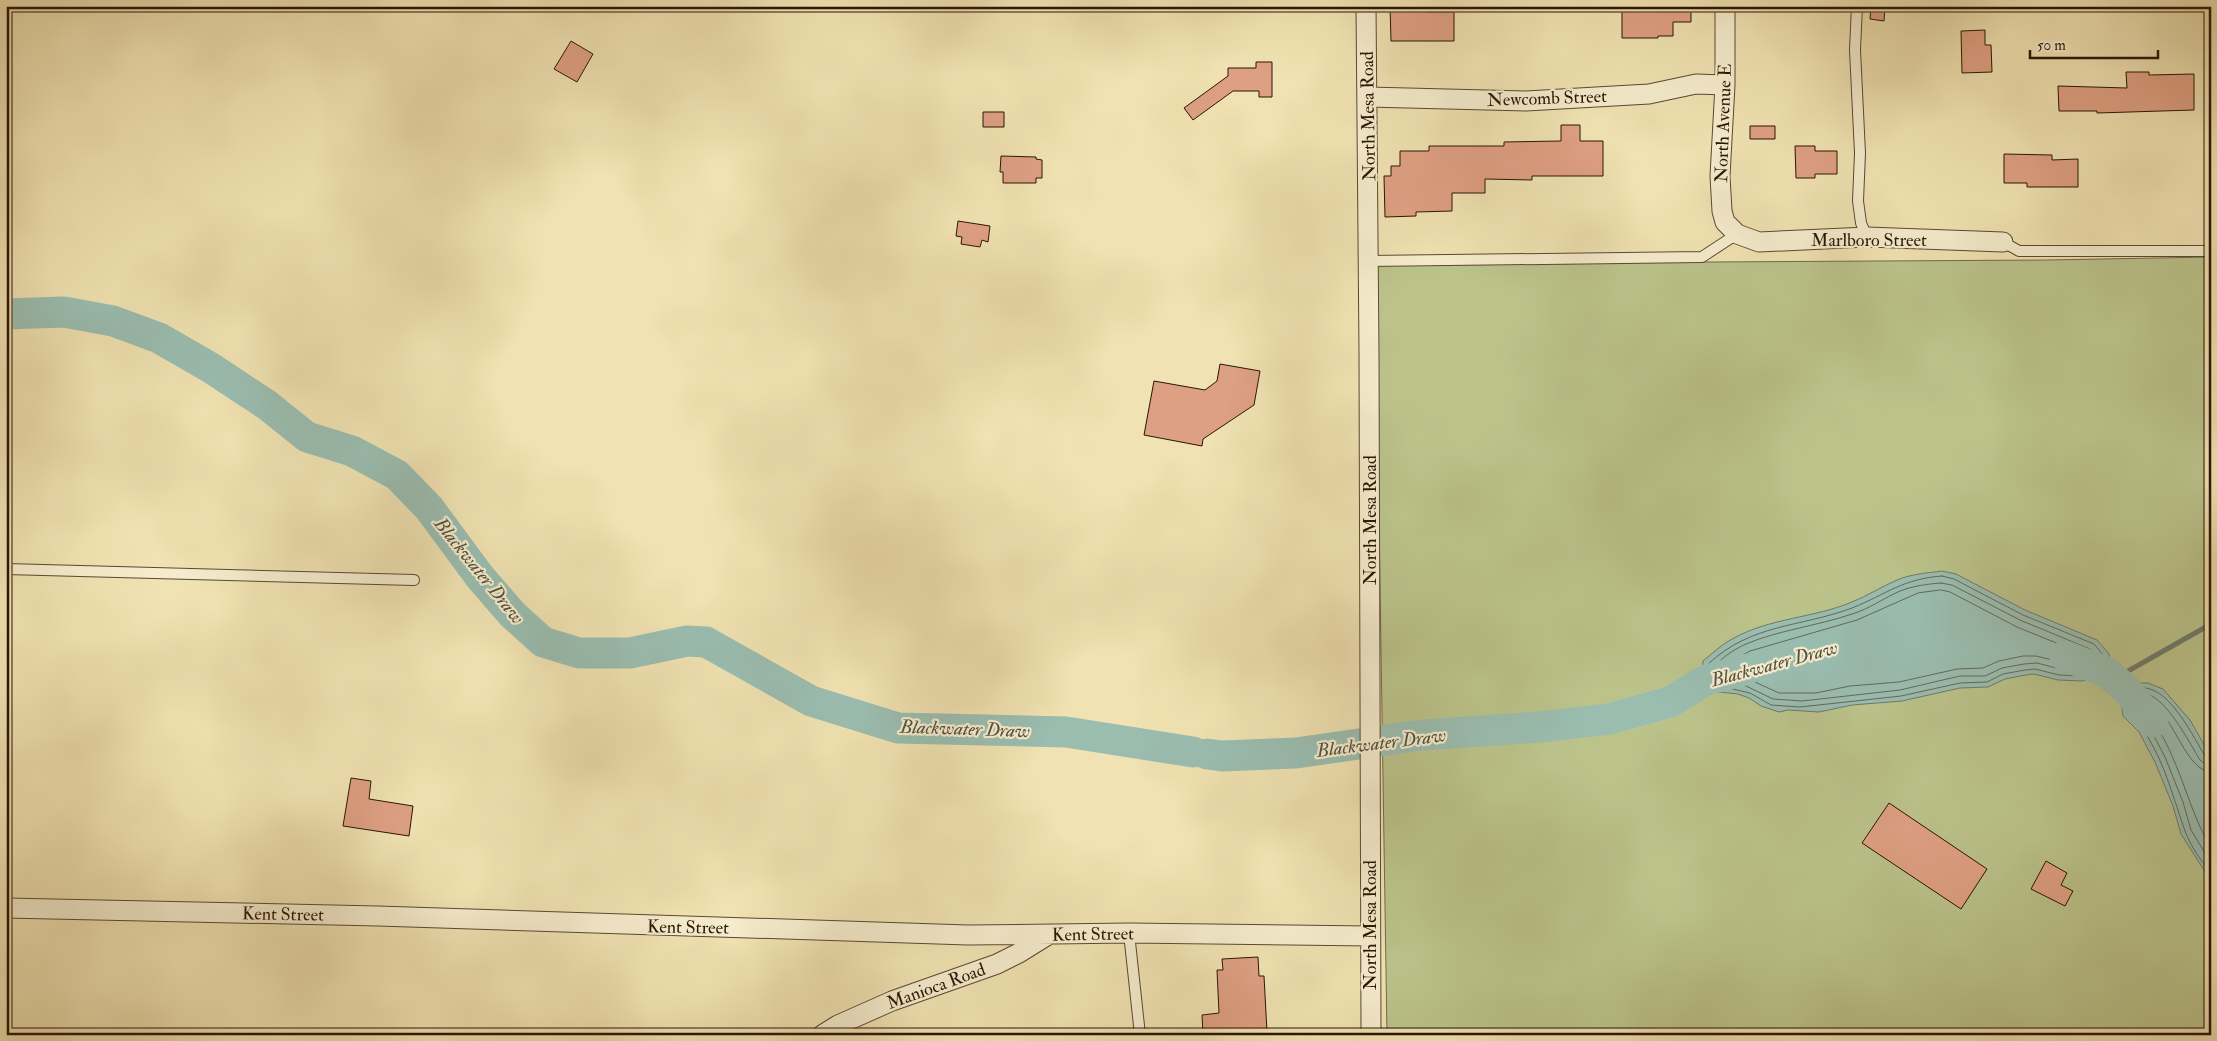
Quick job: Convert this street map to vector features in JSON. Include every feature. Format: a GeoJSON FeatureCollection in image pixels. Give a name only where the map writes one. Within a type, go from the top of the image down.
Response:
{"type":"FeatureCollection","features":[{"type":"Feature","properties":{"kind":"street","name":"North Mesa Road"},"geometry":{"type":"LineString","coordinates":[[1366,6],[1368,97],[1370,1035]]}},
{"type":"Feature","properties":{"kind":"street","name":"North Avenue E"},"geometry":{"type":"LineString","coordinates":[[1725,6],[1725,85],[1720,176],[1722,211],[1725,222],[1737,234]]}},
{"type":"Feature","properties":{"kind":"street","name":"Newcomb Street"},"geometry":{"type":"LineString","coordinates":[[1368,97],[1526,101],[1649,94],[1696,84],[1725,85]]}},
{"type":"Feature","properties":{"kind":"street","name":"Marlboro Street"},"geometry":{"type":"LineString","coordinates":[[1737,234],[1759,242],[1867,237],[2003,242]]}},
{"type":"Feature","properties":{"kind":"street","name":"Kent Street"},"geometry":{"type":"LineString","coordinates":[[6,908],[378,916],[617,926],[968,935],[1129,932],[1370,936]]}},
{"type":"Feature","properties":{"kind":"street","name":"Manioca Road"},"geometry":{"type":"LineString","coordinates":[[822,1035],[838,1025],[892,1001],[997,964],[1020,953],[1048,935]]}},
{"type":"Feature","properties":{"kind":"lane"},"geometry":{"type":"LineString","coordinates":[[1857,6],[1855,50],[1860,153],[1858,201],[1861,222],[1867,237]]}},
{"type":"Feature","properties":{"kind":"lane"},"geometry":{"type":"LineString","coordinates":[[1368,261],[1702,257],[1737,234]]}},
{"type":"Feature","properties":{"kind":"lane"},"geometry":{"type":"LineString","coordinates":[[2003,242],[2019,251],[2211,251]]}},
{"type":"Feature","properties":{"kind":"lane"},"geometry":{"type":"LineString","coordinates":[[6,569],[414,580]]}},
{"type":"Feature","properties":{"kind":"lane"},"geometry":{"type":"LineString","coordinates":[[1129,932],[1140,1035]]}},
{"type":"Feature","properties":{"kind":"green space"},"geometry":{"type":"Polygon","coordinates":[[[2211,257],[2211,1035],[1387,1035],[1375,264],[2047,260],[2211,257]]]}},
{"type":"Feature","properties":{"kind":"water"},"geometry":{"type":"Polygon","coordinates":[[[1942,571],[1956,574],[2025,610],[2097,640],[2109,654],[2110,664],[2106,672],[2082,681],[2058,680],[2034,674],[2005,679],[1988,687],[1960,688],[1902,701],[1852,705],[1819,712],[1788,710],[1779,712],[1761,706],[1749,698],[1738,694],[1719,692],[1712,689],[1702,672],[1703,661],[1726,643],[1748,631],[1777,622],[1823,612],[1858,600],[1902,578],[1942,571]]]}},
{"type":"Feature","properties":{"kind":"water"},"geometry":{"type":"Polygon","coordinates":[[[2148,683],[2163,689],[2190,720],[2211,757],[2211,881],[2181,834],[2173,806],[2155,762],[2139,732],[2123,716],[2122,693],[2130,685],[2148,683]]]}},
{"type":"Feature","properties":{"kind":"building"},"geometry":{"type":"Polygon","coordinates":[[[1390,6],[1426,6],[1426,12],[1454,12],[1454,41],[1391,41],[1390,6]]]}},
{"type":"Feature","properties":{"kind":"building"},"geometry":{"type":"Polygon","coordinates":[[[1639,6],[1691,6],[1691,22],[1673,22],[1673,36],[1622,38],[1622,11],[1639,11],[1639,6]]]}},
{"type":"Feature","properties":{"kind":"building"},"geometry":{"type":"Polygon","coordinates":[[[1871,6],[1885,6],[1884,21],[1870,19],[1871,6]]]}},
{"type":"Feature","properties":{"kind":"building"},"geometry":{"type":"Polygon","coordinates":[[[1985,30],[1985,45],[1991,45],[1992,72],[1962,73],[1961,31],[1985,30]]]}},
{"type":"Feature","properties":{"kind":"building"},"geometry":{"type":"Polygon","coordinates":[[[571,41],[593,54],[577,82],[554,69],[571,41]]]}},
{"type":"Feature","properties":{"kind":"building"},"geometry":{"type":"Polygon","coordinates":[[[1256,62],[1272,62],[1272,97],[1259,97],[1259,91],[1233,91],[1193,120],[1184,108],[1228,76],[1228,68],[1256,68],[1256,62]]]}},
{"type":"Feature","properties":{"kind":"building"},"geometry":{"type":"Polygon","coordinates":[[[2126,72],[2149,72],[2149,75],[2194,74],[2194,110],[2097,113],[2097,111],[2059,111],[2058,86],[2127,88],[2126,72]]]}},
{"type":"Feature","properties":{"kind":"building"},"geometry":{"type":"Polygon","coordinates":[[[983,112],[1004,112],[1004,127],[983,127],[983,112]]]}},
{"type":"Feature","properties":{"kind":"building"},"geometry":{"type":"Polygon","coordinates":[[[1561,125],[1580,125],[1580,141],[1603,141],[1603,176],[1532,176],[1532,180],[1485,179],[1485,193],[1452,193],[1452,211],[1416,212],[1416,216],[1385,217],[1384,176],[1391,176],[1391,166],[1400,166],[1400,151],[1429,151],[1429,146],[1504,146],[1504,142],[1561,141],[1561,125]]]}},
{"type":"Feature","properties":{"kind":"building"},"geometry":{"type":"Polygon","coordinates":[[[1750,126],[1775,126],[1775,139],[1750,139],[1750,126]]]}},
{"type":"Feature","properties":{"kind":"building"},"geometry":{"type":"Polygon","coordinates":[[[1795,146],[1815,146],[1815,151],[1837,151],[1837,174],[1815,174],[1815,178],[1796,178],[1795,146]]]}},
{"type":"Feature","properties":{"kind":"building"},"geometry":{"type":"Polygon","coordinates":[[[2004,154],[2052,155],[2052,160],[2078,159],[2078,187],[2027,187],[2027,183],[2004,183],[2004,154]]]}},
{"type":"Feature","properties":{"kind":"building"},"geometry":{"type":"Polygon","coordinates":[[[1001,156],[1036,157],[1036,159],[1042,160],[1042,178],[1036,178],[1036,183],[1003,183],[1003,172],[1000,172],[1001,156]]]}},
{"type":"Feature","properties":{"kind":"building"},"geometry":{"type":"Polygon","coordinates":[[[958,221],[990,226],[988,242],[982,240],[980,247],[961,244],[962,237],[956,236],[958,221]]]}},
{"type":"Feature","properties":{"kind":"building"},"geometry":{"type":"Polygon","coordinates":[[[1220,364],[1260,371],[1254,405],[1203,439],[1202,446],[1144,435],[1154,381],[1205,390],[1217,381],[1220,364]]]}},
{"type":"Feature","properties":{"kind":"building"},"geometry":{"type":"Polygon","coordinates":[[[351,778],[371,781],[369,799],[413,806],[409,836],[343,826],[351,778]]]}},
{"type":"Feature","properties":{"kind":"building"},"geometry":{"type":"Polygon","coordinates":[[[1889,803],[1987,869],[1961,909],[1862,843],[1889,803]]]}},
{"type":"Feature","properties":{"kind":"building"},"geometry":{"type":"Polygon","coordinates":[[[2046,861],[2067,873],[2061,885],[2073,891],[2065,906],[2031,889],[2046,861]]]}},
{"type":"Feature","properties":{"kind":"building"},"geometry":{"type":"Polygon","coordinates":[[[1258,957],[1259,976],[1264,976],[1267,1032],[1203,1035],[1202,1015],[1219,1013],[1217,970],[1223,970],[1222,959],[1258,957]]]}},
{"type":"Feature","properties":{"kind":"waterway","name":"Blackwater Draw"},"geometry":{"type":"LineString","coordinates":[[6,314],[64,312],[113,321],[159,338],[211,368],[267,405],[307,437],[352,451],[397,475],[429,508],[480,577],[513,615],[543,642],[579,653],[630,653],[687,641],[706,642],[811,701],[898,728],[1066,732],[1193,752]]}},
{"type":"Feature","properties":{"kind":"waterway"},"geometry":{"type":"LineString","coordinates":[[2114,679],[2211,624]]}},
{"type":"Feature","properties":{"kind":"waterway","name":"Blackwater Draw"},"geometry":{"type":"LineString","coordinates":[[2065,656],[2106,672],[2126,689],[2153,722]]}},
{"type":"Feature","properties":{"kind":"waterway","name":"Blackwater Draw"},"geometry":{"type":"LineString","coordinates":[[1207,754],[1222,756],[1296,753],[1421,735],[1540,727],[1609,719],[1670,702],[1706,680],[1748,669]]}}]}
